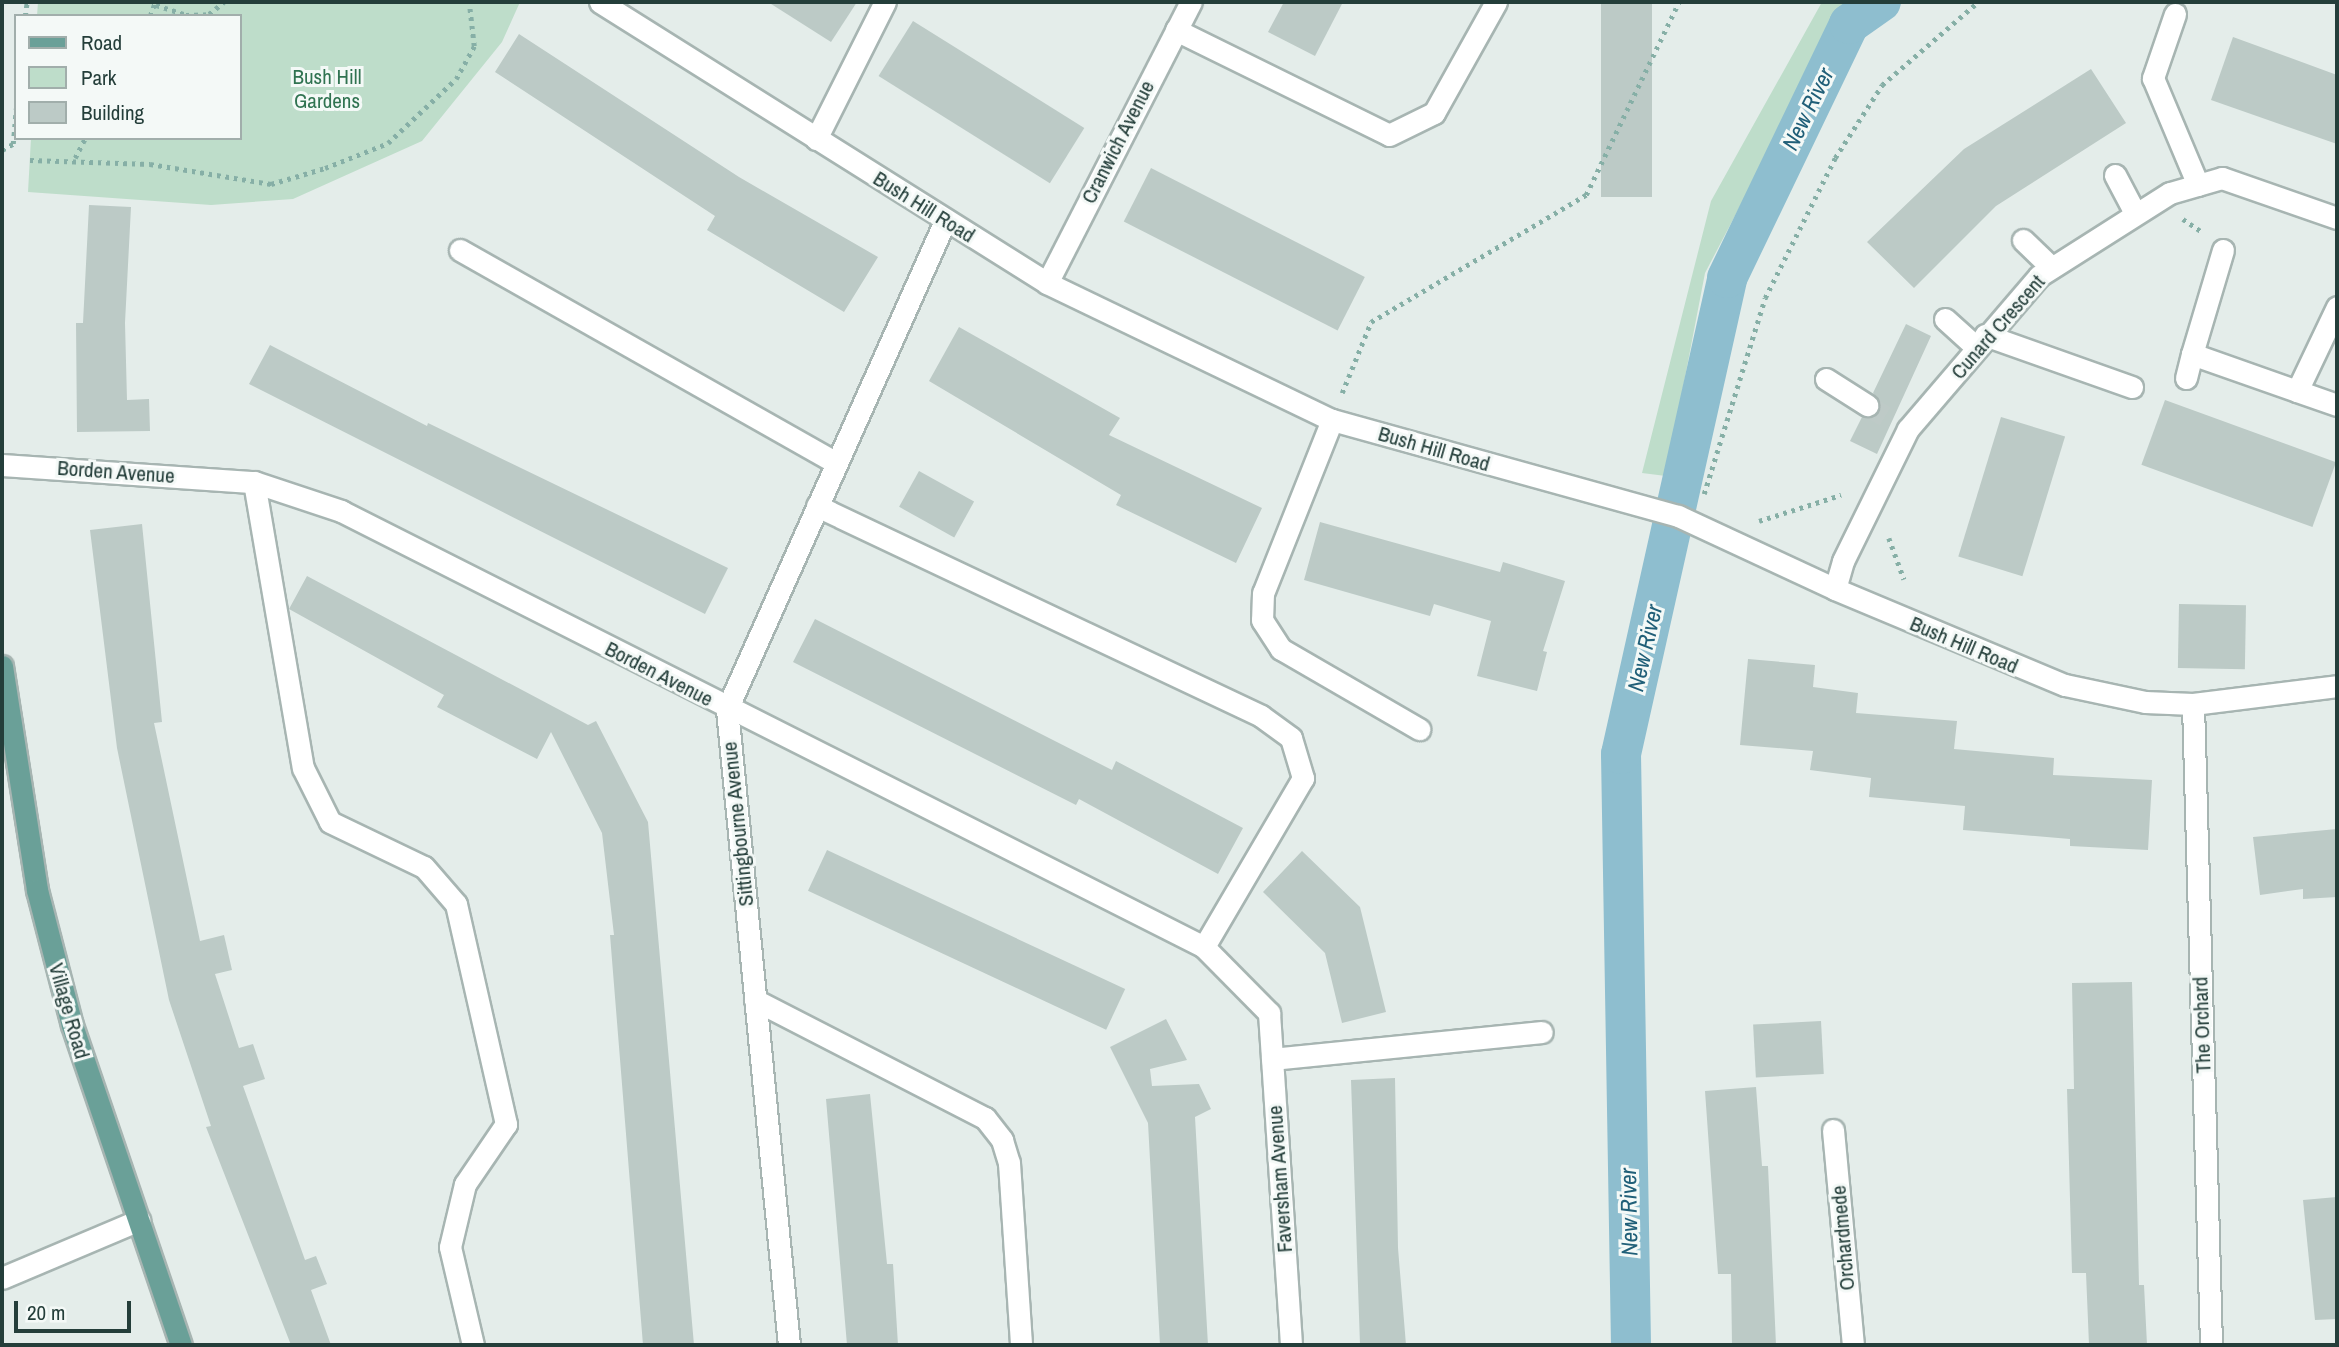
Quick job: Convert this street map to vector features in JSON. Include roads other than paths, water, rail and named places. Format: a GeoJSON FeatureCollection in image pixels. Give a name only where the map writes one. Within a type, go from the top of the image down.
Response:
{"type":"FeatureCollection","features":[{"type":"Feature","properties":{"kind":"main road","name":"Village Road"},"geometry":{"type":"LineString","coordinates":[[2,666],[37,890],[82,1060],[181,1345]]}},
{"type":"Feature","properties":{"kind":"street","name":"Bush Hill Road"},"geometry":{"type":"LineString","coordinates":[[600,2],[1047,283],[1332,420],[1678,516],[1835,589],[2065,685],[2145,702],[2193,704],[2337,685]]}},
{"type":"Feature","properties":{"kind":"street"},"geometry":{"type":"LineString","coordinates":[[816,139],[886,2]]}},
{"type":"Feature","properties":{"kind":"street","name":"Cranwich Avenue"},"geometry":{"type":"LineString","coordinates":[[1047,283],[1191,2]]}},
{"type":"Feature","properties":{"kind":"street"},"geometry":{"type":"LineString","coordinates":[[1176,30],[1389,135],[1434,113],[1496,2]]}},
{"type":"Feature","properties":{"kind":"street"},"geometry":{"type":"LineString","coordinates":[[2175,14],[2153,78],[2198,185]]}},
{"type":"Feature","properties":{"kind":"street"},"geometry":{"type":"LineString","coordinates":[[2115,175],[2135,214]]}},
{"type":"Feature","properties":{"kind":"street","name":"Cunard Crescent"},"geometry":{"type":"LineString","coordinates":[[1835,589],[1843,561],[1880,487],[1900,425],[2051,267],[2170,193],[2222,177],[2337,218]]}},
{"type":"Feature","properties":{"kind":"street","name":"Sittingbourne Avenue"},"geometry":{"type":"LineString","coordinates":[[789,1345],[727,709],[945,221]]}},
{"type":"Feature","properties":{"kind":"street"},"geometry":{"type":"LineString","coordinates":[[2023,240],[2051,267]]}},
{"type":"Feature","properties":{"kind":"street"},"geometry":{"type":"LineString","coordinates":[[460,250],[836,463]]}},
{"type":"Feature","properties":{"kind":"street"},"geometry":{"type":"LineString","coordinates":[[2186,378],[2223,250]]}},
{"type":"Feature","properties":{"kind":"street"},"geometry":{"type":"LineString","coordinates":[[2297,391],[2332,316]]}},
{"type":"Feature","properties":{"kind":"street"},"geometry":{"type":"LineString","coordinates":[[1945,319],[1981,341],[2132,387]]}},
{"type":"Feature","properties":{"kind":"street"},"geometry":{"type":"LineString","coordinates":[[2192,354],[2337,405]]}},
{"type":"Feature","properties":{"kind":"street"},"geometry":{"type":"LineString","coordinates":[[1826,379],[1867,405]]}},
{"type":"Feature","properties":{"kind":"street"},"geometry":{"type":"LineString","coordinates":[[1332,420],[1263,593],[1262,620],[1281,649],[1419,729]]}},
{"type":"Feature","properties":{"kind":"street","name":"Borden Avenue"},"geometry":{"type":"LineString","coordinates":[[2,466],[254,482],[341,511],[727,709],[1204,947],[1269,1013]]}},
{"type":"Feature","properties":{"kind":"street"},"geometry":{"type":"LineString","coordinates":[[254,482],[303,768],[330,822],[424,867],[456,904],[506,1124],[465,1184],[450,1247],[473,1345]]}},
{"type":"Feature","properties":{"kind":"street"},"geometry":{"type":"LineString","coordinates":[[817,506],[1261,716],[1291,738],[1303,778],[1204,947]]}},
{"type":"Feature","properties":{"kind":"street","name":"The Orchard"},"geometry":{"type":"LineString","coordinates":[[2193,704],[2211,1345]]}},
{"type":"Feature","properties":{"kind":"street"},"geometry":{"type":"LineString","coordinates":[[755,1000],[985,1118],[1002,1140],[1009,1163],[1021,1345]]}},
{"type":"Feature","properties":{"kind":"street","name":"Faversham Avenue"},"geometry":{"type":"LineString","coordinates":[[1269,1013],[1290,1345]]}},
{"type":"Feature","properties":{"kind":"street"},"geometry":{"type":"LineString","coordinates":[[1272,1059],[1542,1032]]}},
{"type":"Feature","properties":{"kind":"street","name":"Orchardmede"},"geometry":{"type":"LineString","coordinates":[[1833,1130],[1853,1345]]}},
{"type":"Feature","properties":{"kind":"street"},"geometry":{"type":"LineString","coordinates":[[2,1278],[139,1220]]}},
{"type":"Feature","properties":{"kind":"waterway","name":"New River"},"geometry":{"type":"LineString","coordinates":[[1631,1345],[1621,754],[1727,278],[1849,24],[1881,2]]}},
{"type":"Feature","properties":{"kind":"tunnel"},"geometry":{"type":"LineString","coordinates":[[1867,405],[1892,420]]}},
{"type":"Feature","properties":{"kind":"park label","name":"Bush Hill Gardens"},"geometry":{"type":"Point","coordinates":[327,89]}}]}
